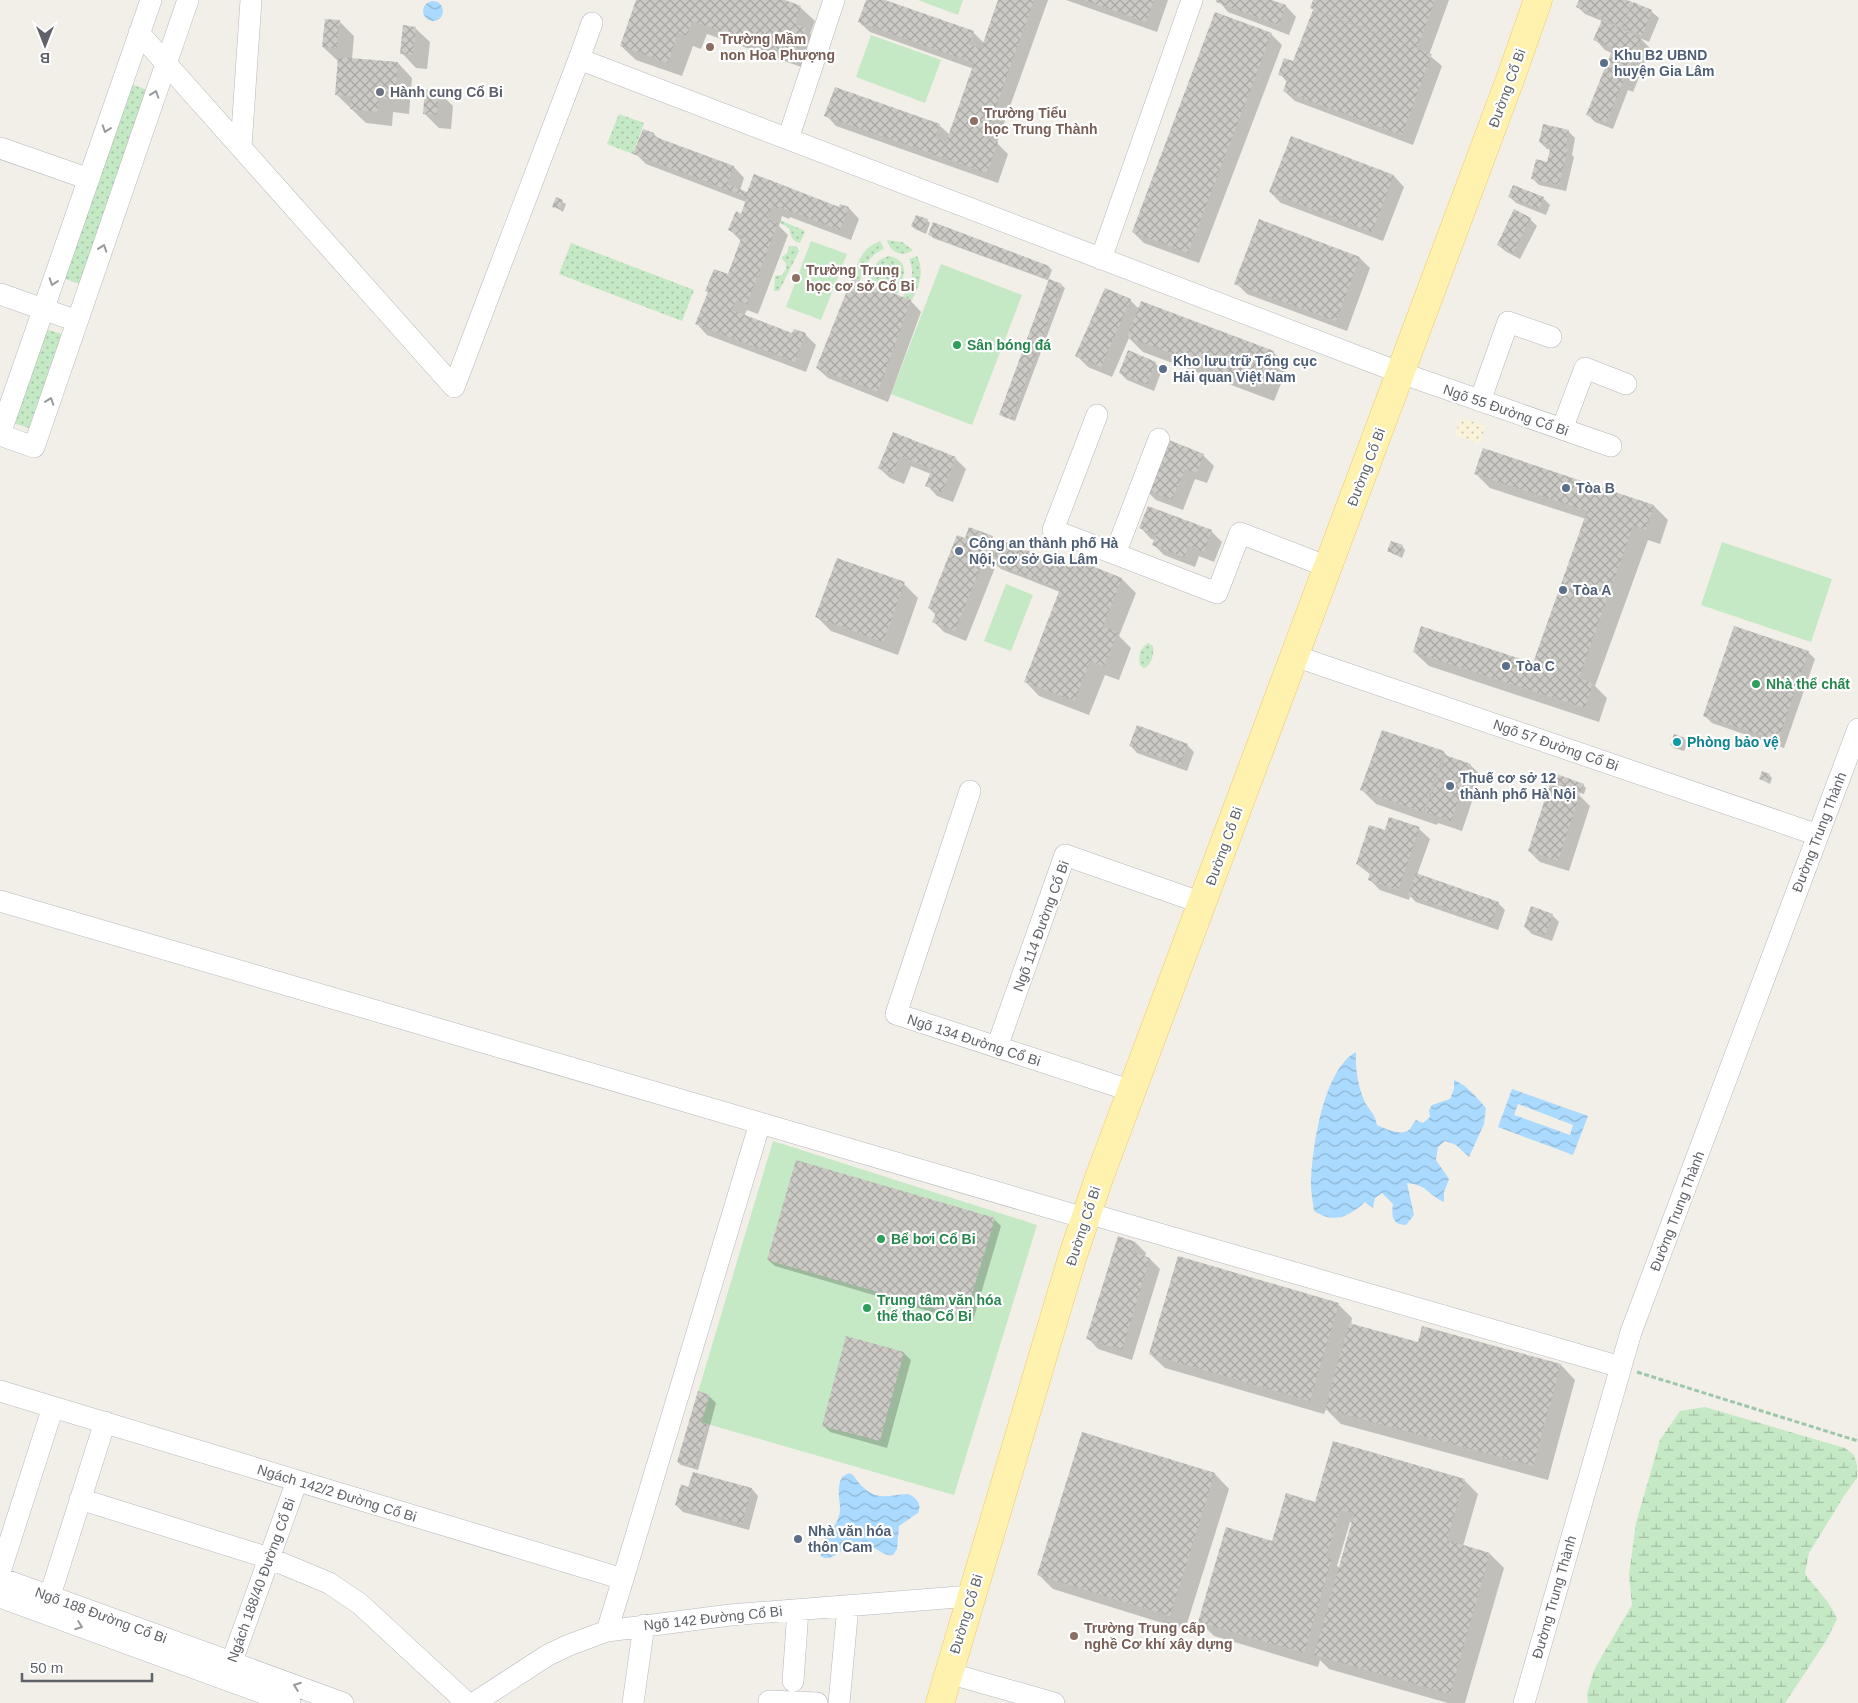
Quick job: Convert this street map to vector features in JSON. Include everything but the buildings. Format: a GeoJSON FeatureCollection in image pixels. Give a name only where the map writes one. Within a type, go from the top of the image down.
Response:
{"type":"FeatureCollection","features":[{"type":"Feature","properties":{"kind":"main road","name":"Đường Cổ Bi"},"geometry":{"type":"LineString","coordinates":[[940,1703],[1086,1215],[1401,373],[1538,0]]}},
{"type":"Feature","properties":{"kind":"street"},"geometry":{"type":"LineString","coordinates":[[151,0],[0,435],[34,447],[188,0]]}},
{"type":"Feature","properties":{"kind":"street"},"geometry":{"type":"LineString","coordinates":[[241,147],[251,0]]}},
{"type":"Feature","properties":{"kind":"street"},"geometry":{"type":"LineString","coordinates":[[788,139],[834,0]]}},
{"type":"Feature","properties":{"kind":"street"},"geometry":{"type":"LineString","coordinates":[[1101,259],[1192,0]]}},
{"type":"Feature","properties":{"kind":"street"},"geometry":{"type":"LineString","coordinates":[[139,33],[454,387],[592,23]]}},
{"type":"Feature","properties":{"kind":"street","name":"Ngõ 55 Đường Cổ Bi"},"geometry":{"type":"LineString","coordinates":[[579,59],[1401,373],[1611,446]]}},
{"type":"Feature","properties":{"kind":"street"},"geometry":{"type":"LineString","coordinates":[[0,148],[89,179]]}},
{"type":"Feature","properties":{"kind":"street"},"geometry":{"type":"LineString","coordinates":[[0,294],[78,321]]}},
{"type":"Feature","properties":{"kind":"street"},"geometry":{"type":"LineString","coordinates":[[1480,401],[1508,322],[1551,337]]}},
{"type":"Feature","properties":{"kind":"street"},"geometry":{"type":"LineString","coordinates":[[1562,429],[1585,368],[1626,384]]}},
{"type":"Feature","properties":{"kind":"street"},"geometry":{"type":"LineString","coordinates":[[1097,415],[1053,530],[1217,592],[1240,533],[1328,567]]}},
{"type":"Feature","properties":{"kind":"street"},"geometry":{"type":"LineString","coordinates":[[1114,554],[1159,439]]}},
{"type":"Feature","properties":{"kind":"street","name":"Ngõ 57 Đường Cổ Bi"},"geometry":{"type":"LineString","coordinates":[[1295,656],[1818,835]]}},
{"type":"Feature","properties":{"kind":"street","name":"Đường Trung Thành"},"geometry":{"type":"LineString","coordinates":[[1524,1703],[1631,1332],[1858,730]]}},
{"type":"Feature","properties":{"kind":"street","name":"Ngõ 134 Đường Cổ Bi"},"geometry":{"type":"LineString","coordinates":[[970,791],[896,1014],[1132,1091]]}},
{"type":"Feature","properties":{"kind":"street","name":"Ngõ 114 Đường Cổ Bi"},"geometry":{"type":"LineString","coordinates":[[996,1047],[1065,855],[1202,903]]}},
{"type":"Feature","properties":{"kind":"street"},"geometry":{"type":"LineString","coordinates":[[0,902],[760,1123],[1621,1367]]}},
{"type":"Feature","properties":{"kind":"street"},"geometry":{"type":"LineString","coordinates":[[607,1631],[760,1123]]}},
{"type":"Feature","properties":{"kind":"street","name":"Ngách 142/2 Đường Cổ Bi"},"geometry":{"type":"LineString","coordinates":[[0,1391],[623,1579]]}},
{"type":"Feature","properties":{"kind":"street"},"geometry":{"type":"LineString","coordinates":[[0,1572],[54,1407]]}},
{"type":"Feature","properties":{"kind":"street"},"geometry":{"type":"LineString","coordinates":[[47,1605],[105,1422]]}},
{"type":"Feature","properties":{"kind":"street","name":"Ngách 188/40 Đường Cổ Bi"},"geometry":{"type":"LineString","coordinates":[[229,1671],[297,1481]]}},
{"type":"Feature","properties":{"kind":"street"},"geometry":{"type":"LineString","coordinates":[[80,1499],[269,1558],[322,1578],[360,1604],[468,1703]]}},
{"type":"Feature","properties":{"kind":"street","name":"Ngõ 188 Đường Cổ Bi"},"geometry":{"type":"LineString","coordinates":[[0,1578],[47,1605],[229,1671],[343,1703]]}},
{"type":"Feature","properties":{"kind":"street","name":"Ngõ 142 Đường Cổ Bi"},"geometry":{"type":"LineString","coordinates":[[474,1703],[548,1655],[607,1631],[730,1615],[971,1596]]}},
{"type":"Feature","properties":{"kind":"street","name":"Ngõ 188 Đường Cổ Bi"},"geometry":{"type":"LineString","coordinates":[[0,1597],[47,1605]]}},
{"type":"Feature","properties":{"kind":"street"},"geometry":{"type":"LineString","coordinates":[[839,1703],[848,1606]]}},
{"type":"Feature","properties":{"kind":"street"},"geometry":{"type":"LineString","coordinates":[[793,1681],[798,1610]]}},
{"type":"Feature","properties":{"kind":"street"},"geometry":{"type":"LineString","coordinates":[[633,1703],[644,1625]]}},
{"type":"Feature","properties":{"kind":"street","name":"Ngõ 188 Đường Cổ Bi"},"geometry":{"type":"LineString","coordinates":[[229,1671],[290,1703]]}},
{"type":"Feature","properties":{"kind":"street"},"geometry":{"type":"LineString","coordinates":[[948,1673],[1043,1702]]}},
{"type":"Feature","properties":{"kind":"street"},"geometry":{"type":"LineString","coordinates":[[769,1701],[817,1703]]}},
{"type":"Feature","properties":{"kind":"path"},"geometry":{"type":"LineString","coordinates":[[1621,1367],[1858,1441]]}},
{"type":"Feature","properties":{"kind":"green space"},"geometry":{"type":"Polygon","coordinates":[[[918,0],[963,0],[958,15],[918,0]]]}},
{"type":"Feature","properties":{"kind":"green space"},"geometry":{"type":"Polygon","coordinates":[[[871,35],[941,60],[925,103],[856,77],[871,35]]]}},
{"type":"Feature","properties":{"kind":"green space"},"geometry":{"type":"Polygon","coordinates":[[[131,84],[147,90],[79,284],[63,278],[131,84]]]}},
{"type":"Feature","properties":{"kind":"green space"},"geometry":{"type":"Polygon","coordinates":[[[619,114],[644,123],[633,154],[607,144],[619,114]]]}},
{"type":"Feature","properties":{"kind":"green space"},"geometry":{"type":"Polygon","coordinates":[[[780,220],[805,231],[800,243],[793,239],[789,228],[780,223],[780,220]]]}},
{"type":"Feature","properties":{"kind":"green space"},"geometry":{"type":"Polygon","coordinates":[[[887,240],[902,242],[913,250],[901,254],[891,248],[887,240]]]}},
{"type":"Feature","properties":{"kind":"green space"},"geometry":{"type":"Polygon","coordinates":[[[811,241],[847,254],[821,320],[786,307],[811,241]]]}},
{"type":"Feature","properties":{"kind":"green space"},"geometry":{"type":"Polygon","coordinates":[[[880,241],[884,249],[871,258],[860,281],[852,278],[865,252],[869,247],[880,241]]]}},
{"type":"Feature","properties":{"kind":"green space"},"geometry":{"type":"Polygon","coordinates":[[[571,243],[694,290],[682,321],[559,274],[571,243]]]}},
{"type":"Feature","properties":{"kind":"green space"},"geometry":{"type":"Polygon","coordinates":[[[789,246],[796,246],[799,251],[779,291],[774,291],[775,276],[782,275],[786,269],[786,263],[781,258],[787,253],[789,246]]]}},
{"type":"Feature","properties":{"kind":"green space"},"geometry":{"type":"Polygon","coordinates":[[[890,256],[901,263],[904,272],[897,295],[868,284],[873,270],[878,263],[885,257],[890,256]]]}},
{"type":"Feature","properties":{"kind":"green space"},"geometry":{"type":"Polygon","coordinates":[[[917,256],[921,273],[919,284],[912,300],[903,297],[912,274],[909,259],[917,256]]]}},
{"type":"Feature","properties":{"kind":"green space","name":"Sân bóng đá"},"geometry":{"type":"Polygon","coordinates":[[[941,264],[1022,295],[972,425],[891,394],[941,264]]]}},
{"type":"Feature","properties":{"kind":"green space"},"geometry":{"type":"Polygon","coordinates":[[[46,329],[62,334],[29,428],[13,423],[46,329]]]}},
{"type":"Feature","properties":{"kind":"green space"},"geometry":{"type":"Polygon","coordinates":[[[1722,542],[1832,579],[1811,642],[1701,605],[1722,542]]]}},
{"type":"Feature","properties":{"kind":"green space"},"geometry":{"type":"Polygon","coordinates":[[[1006,584],[1033,595],[1011,651],[984,641],[1006,584]]]}},
{"type":"Feature","properties":{"kind":"green space"},"geometry":{"type":"Polygon","coordinates":[[[1148,643],[1153,646],[1153,656],[1151,662],[1144,668],[1140,665],[1139,658],[1141,650],[1148,643]]]}},
{"type":"Feature","properties":{"kind":"green space","name":"Trung tâm văn hóa thể thao Cổ Bi"},"geometry":{"type":"Polygon","coordinates":[[[773,1141],[1037,1225],[954,1495],[690,1419],[773,1141]]]}},
{"type":"Feature","properties":{"kind":"green space"},"geometry":{"type":"Polygon","coordinates":[[[1705,1407],[1845,1448],[1854,1455],[1857,1465],[1857,1478],[1809,1553],[1805,1574],[1827,1601],[1837,1619],[1826,1641],[1785,1703],[1588,1703],[1587,1694],[1595,1668],[1632,1605],[1629,1575],[1636,1523],[1660,1440],[1680,1411],[1705,1407]]]}},
{"type":"Feature","properties":{"kind":"sand"},"geometry":{"type":"Polygon","coordinates":[[[1461,418],[1486,426],[1479,444],[1455,435],[1461,418]]]}},
{"type":"Feature","properties":{"kind":"water"},"geometry":{"type":"Polygon","coordinates":[[[433,1],[440,4],[443,11],[440,18],[433,21],[426,18],[423,11],[426,4],[433,1]]]}},
{"type":"Feature","properties":{"kind":"water"},"geometry":{"type":"Polygon","coordinates":[[[1356,1052],[1357,1076],[1362,1095],[1377,1125],[1393,1131],[1406,1132],[1416,1120],[1423,1123],[1430,1117],[1429,1110],[1432,1105],[1450,1099],[1454,1089],[1454,1080],[1467,1088],[1486,1108],[1484,1124],[1469,1157],[1456,1145],[1445,1141],[1438,1147],[1436,1160],[1449,1179],[1444,1192],[1444,1202],[1424,1188],[1407,1183],[1414,1215],[1406,1225],[1396,1222],[1392,1212],[1393,1204],[1382,1193],[1375,1198],[1373,1208],[1365,1202],[1353,1212],[1341,1217],[1328,1217],[1314,1211],[1311,1187],[1312,1169],[1321,1111],[1335,1075],[1345,1061],[1356,1052]]]}},
{"type":"Feature","properties":{"kind":"water"},"geometry":{"type":"Polygon","coordinates":[[[1512,1089],[1588,1116],[1573,1155],[1498,1127],[1512,1089]],[[1518,1104],[1514,1115],[1570,1135],[1573,1125],[1518,1104]]]}},
{"type":"Feature","properties":{"kind":"water"},"geometry":{"type":"Polygon","coordinates":[[[849,1473],[871,1493],[882,1496],[908,1494],[918,1502],[918,1513],[899,1526],[897,1549],[893,1555],[860,1543],[849,1546],[829,1558],[821,1556],[821,1545],[836,1524],[840,1514],[839,1489],[842,1477],[849,1473]]]}},
{"type":"Feature","properties":{"kind":"place","name":"Trường Mầm non Hoa Phượng"},"geometry":{"type":"Point","coordinates":[710,47]}},
{"type":"Feature","properties":{"kind":"place","name":"Khu B2 UBND huyện Gia Lâm"},"geometry":{"type":"Point","coordinates":[1604,63]}},
{"type":"Feature","properties":{"kind":"place","name":"Hành cung Cổ Bi"},"geometry":{"type":"Point","coordinates":[380,92]}},
{"type":"Feature","properties":{"kind":"place","name":"Trường Tiểu học Trung Thành"},"geometry":{"type":"Point","coordinates":[974,121]}},
{"type":"Feature","properties":{"kind":"place","name":"Trường Trung học cơ sở Cổ Bi"},"geometry":{"type":"Point","coordinates":[796,278]}},
{"type":"Feature","properties":{"kind":"place","name":"Sân bóng đá"},"geometry":{"type":"Point","coordinates":[957,345]}},
{"type":"Feature","properties":{"kind":"place","name":"Kho lưu trữ Tổng cục Hải quan Việt Nam"},"geometry":{"type":"Point","coordinates":[1163,369]}},
{"type":"Feature","properties":{"kind":"place","name":"Tòa B"},"geometry":{"type":"Point","coordinates":[1566,488]}},
{"type":"Feature","properties":{"kind":"place","name":"Công an thành phố Hà Nội, cơ sở Gia Lâm"},"geometry":{"type":"Point","coordinates":[959,551]}},
{"type":"Feature","properties":{"kind":"place","name":"Tòa A"},"geometry":{"type":"Point","coordinates":[1563,590]}},
{"type":"Feature","properties":{"kind":"place","name":"Tòa C"},"geometry":{"type":"Point","coordinates":[1506,666]}},
{"type":"Feature","properties":{"kind":"place","name":"Nhà thể chất"},"geometry":{"type":"Point","coordinates":[1756,684]}},
{"type":"Feature","properties":{"kind":"place","name":"Phòng bảo vệ"},"geometry":{"type":"Point","coordinates":[1677,742]}},
{"type":"Feature","properties":{"kind":"place","name":"Thuế cơ sở 12 thành phố Hà Nội"},"geometry":{"type":"Point","coordinates":[1450,786]}},
{"type":"Feature","properties":{"kind":"place","name":"Bể bơi Cổ Bi"},"geometry":{"type":"Point","coordinates":[881,1239]}},
{"type":"Feature","properties":{"kind":"place","name":"Trung tâm văn hóa thể thao Cổ Bi"},"geometry":{"type":"Point","coordinates":[867,1308]}},
{"type":"Feature","properties":{"kind":"place","name":"Nhà văn hóa thôn Cam"},"geometry":{"type":"Point","coordinates":[798,1539]}},
{"type":"Feature","properties":{"kind":"place","name":"Trường Trung cấp nghề Cơ khí xây dựng"},"geometry":{"type":"Point","coordinates":[1074,1636]}}]}
